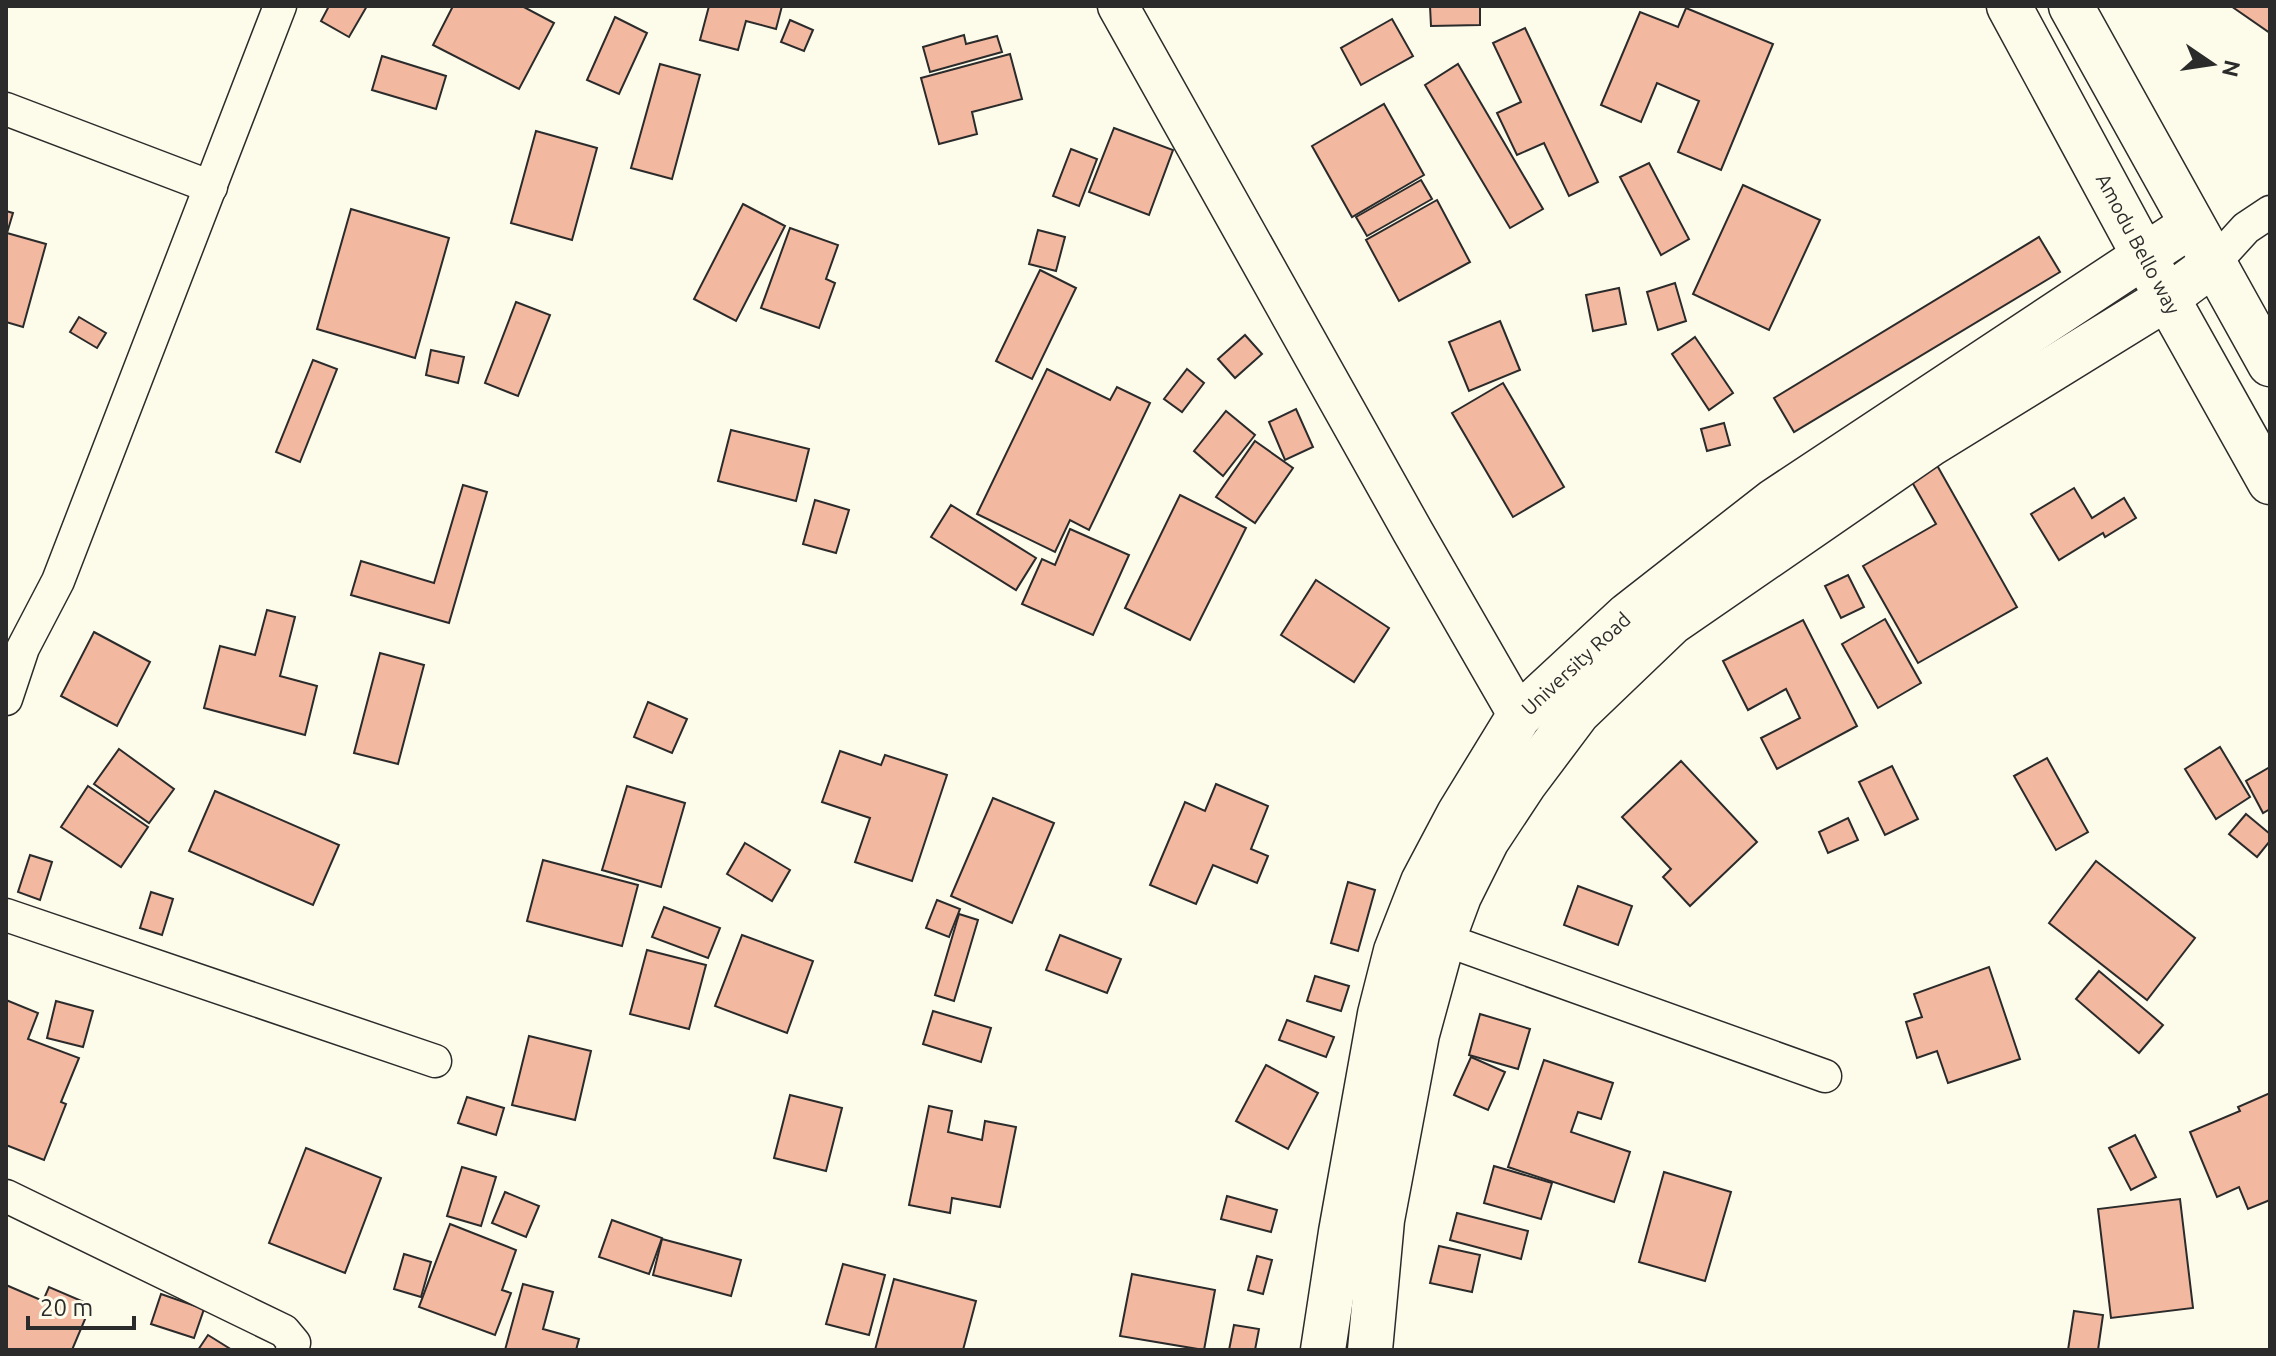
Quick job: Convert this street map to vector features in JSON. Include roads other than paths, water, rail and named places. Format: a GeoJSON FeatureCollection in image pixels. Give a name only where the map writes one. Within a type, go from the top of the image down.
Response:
{"type":"FeatureCollection","features":[{"type":"Feature","properties":{"kind":"main road","name":"Amodu Bello way"},"geometry":{"type":"LineString","coordinates":[[2009,6],[2270,482]]}},
{"type":"Feature","properties":{"kind":"main road"},"geometry":{"type":"LineString","coordinates":[[2071,6],[2270,364]]}},
{"type":"Feature","properties":{"kind":"main road","name":"University Road"},"geometry":{"type":"LineString","coordinates":[[1323,1350],[1380,1014],[1396,951],[1423,882],[1519,716],[1628,615],[1774,501],[2191,225]]}},
{"type":"Feature","properties":{"kind":"main road","name":"University Road"},"geometry":{"type":"LineString","coordinates":[[1370,1350],[1382,1220],[1417,1034],[1443,939],[1459,896],[1487,840],[1578,712],[1671,623],[1932,443],[2167,298],[2214,263]]}},
{"type":"Feature","properties":{"kind":"street"},"geometry":{"type":"LineString","coordinates":[[6,699],[14,645],[58,581],[280,6]]}},
{"type":"Feature","properties":{"kind":"street"},"geometry":{"type":"LineString","coordinates":[[1118,6],[1519,716]]}},
{"type":"Feature","properties":{"kind":"street"},"geometry":{"type":"LineString","coordinates":[[6,109],[211,187]]}},
{"type":"Feature","properties":{"kind":"street"},"geometry":{"type":"LineString","coordinates":[[2191,225],[2258,220]]}},
{"type":"Feature","properties":{"kind":"street"},"geometry":{"type":"LineString","coordinates":[[2214,263],[2258,220]]}},
{"type":"Feature","properties":{"kind":"street"},"geometry":{"type":"LineString","coordinates":[[6,915],[435,1061]]}},
{"type":"Feature","properties":{"kind":"street"},"geometry":{"type":"LineString","coordinates":[[1443,939],[1825,1076]]}},
{"type":"Feature","properties":{"kind":"street"},"geometry":{"type":"LineString","coordinates":[[6,1196],[284,1331],[294,1343],[292,1350]]}}]}
